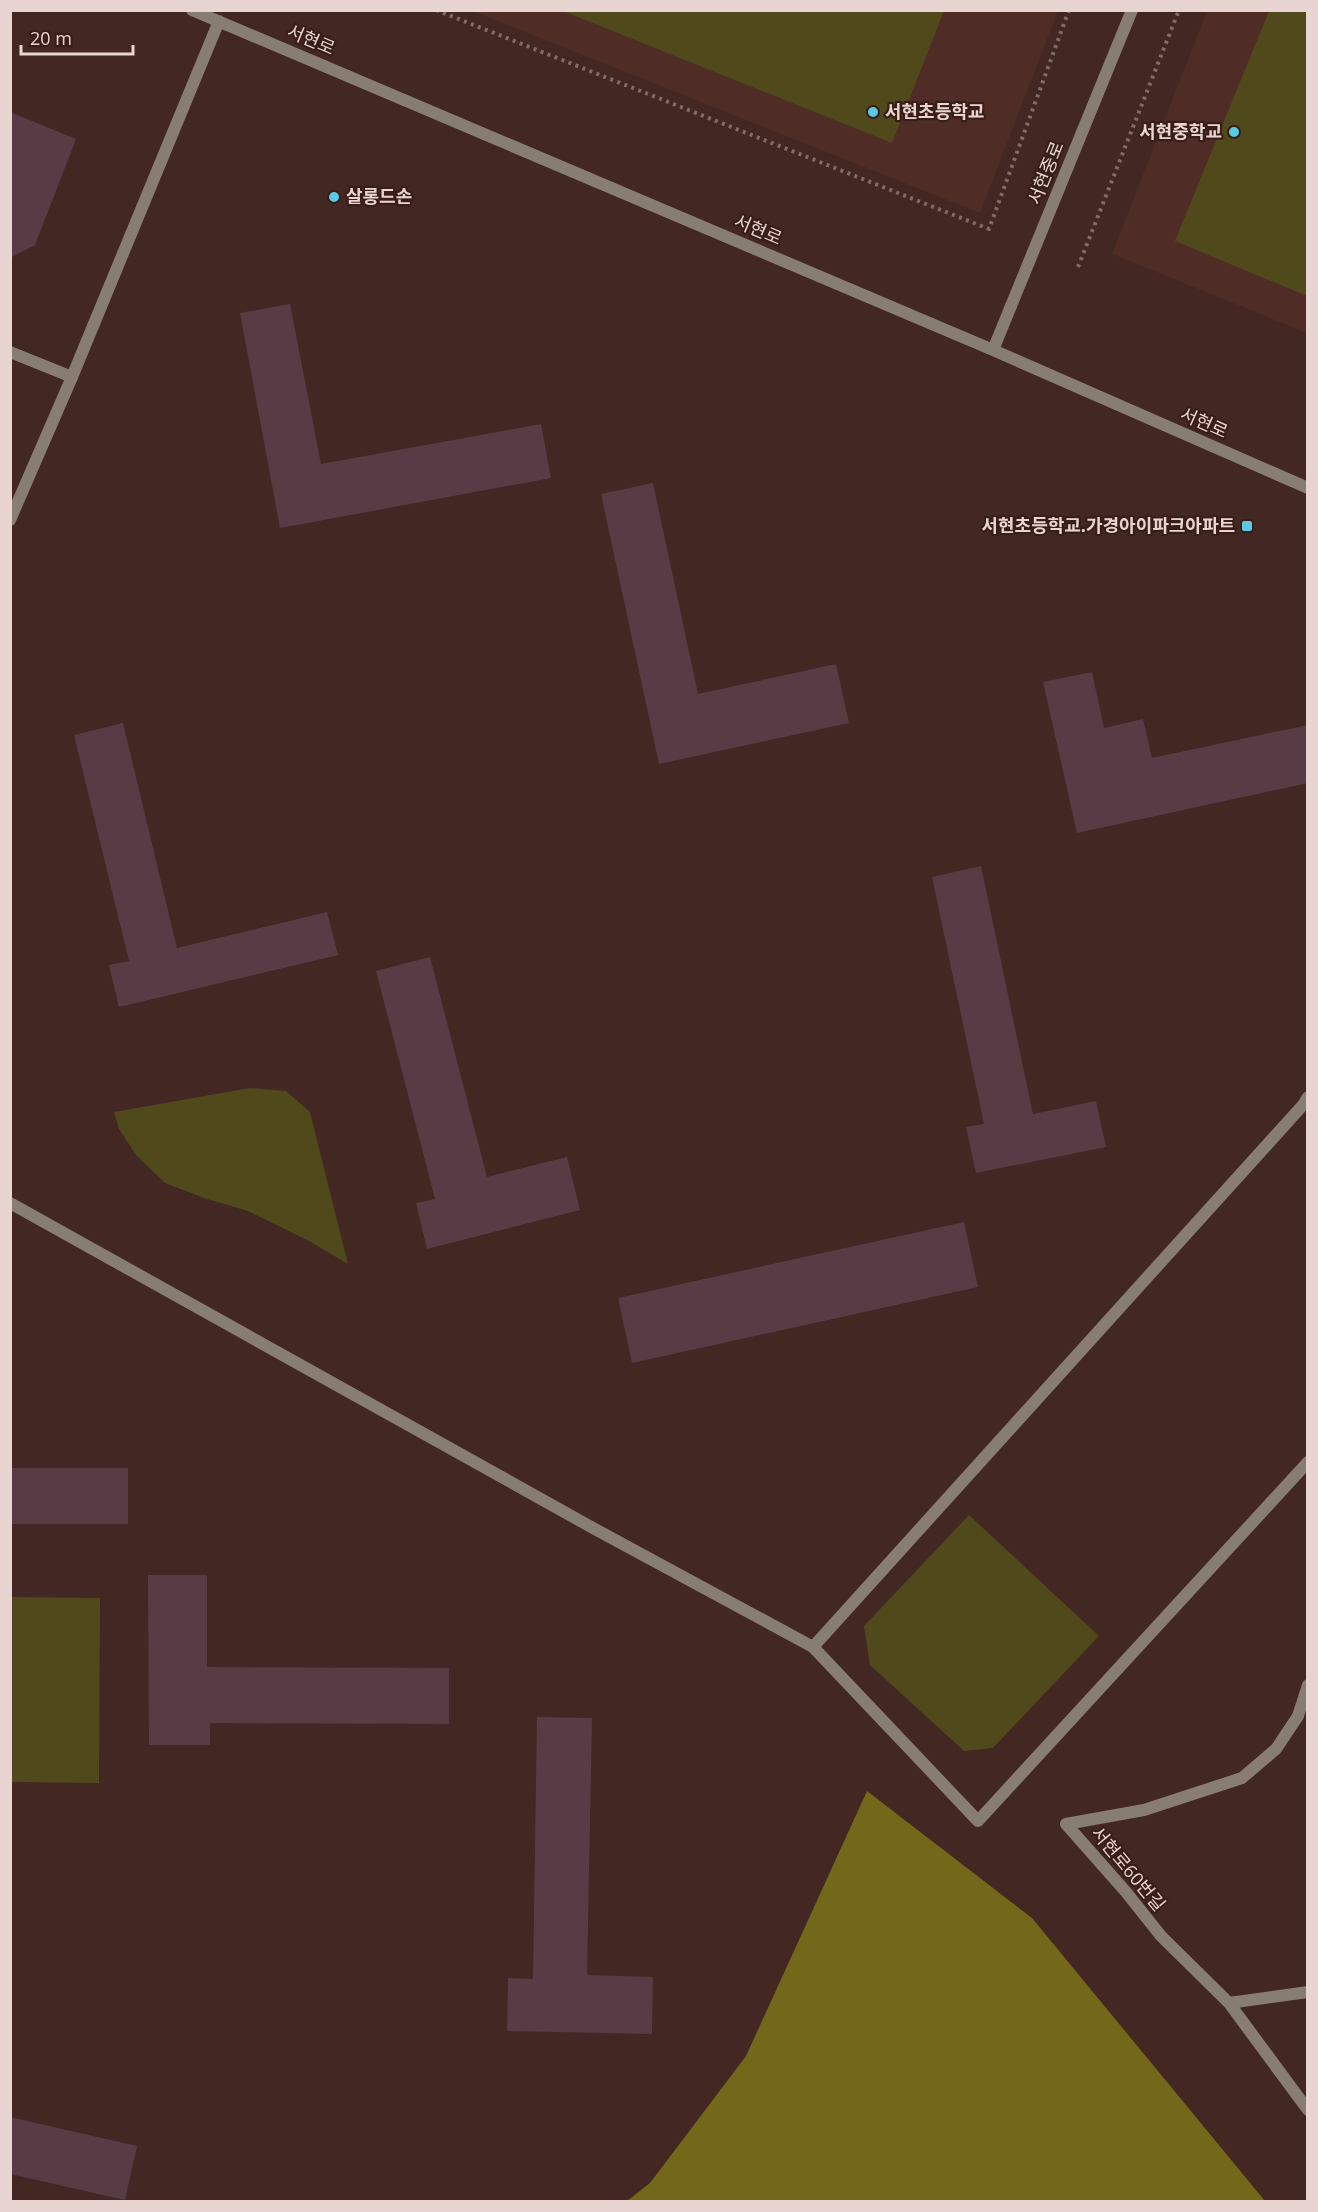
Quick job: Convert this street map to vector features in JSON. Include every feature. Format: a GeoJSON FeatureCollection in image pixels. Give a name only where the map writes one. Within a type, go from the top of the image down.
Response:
{"type":"FeatureCollection","features":[{"type":"Feature","properties":{"kind":"street","name":"서현로"},"geometry":{"type":"LineString","coordinates":[[192,10],[220,16],[1308,488]]}},
{"type":"Feature","properties":{"kind":"street","name":"서현중로"},"geometry":{"type":"LineString","coordinates":[[993,350],[1132,10]]}},
{"type":"Feature","properties":{"kind":"street"},"geometry":{"type":"LineString","coordinates":[[10,519],[72,377],[220,16]]}},
{"type":"Feature","properties":{"kind":"street"},"geometry":{"type":"LineString","coordinates":[[10,352],[72,377]]}},
{"type":"Feature","properties":{"kind":"street"},"geometry":{"type":"LineString","coordinates":[[813,1647],[1279,1132],[1308,1097]]}},
{"type":"Feature","properties":{"kind":"street"},"geometry":{"type":"LineString","coordinates":[[10,1203],[583,1522],[813,1647],[978,1821],[1308,1462]]}},
{"type":"Feature","properties":{"kind":"street","name":"서현로60번길"},"geometry":{"type":"LineString","coordinates":[[1308,1684],[1298,1716],[1276,1749],[1242,1778],[1143,1810],[1066,1824],[1161,1936],[1229,2003],[1308,2110]]}},
{"type":"Feature","properties":{"kind":"street"},"geometry":{"type":"LineString","coordinates":[[1229,2003],[1308,1992]]}},
{"type":"Feature","properties":{"kind":"path"},"geometry":{"type":"LineString","coordinates":[[436,10],[989,229],[1070,10]]}},
{"type":"Feature","properties":{"kind":"path"},"geometry":{"type":"LineString","coordinates":[[1078,267],[1179,10]]}},
{"type":"Feature","properties":{"kind":"shaded area","name":"서현초등학교"},"geometry":{"type":"Polygon","coordinates":[[[472,11],[1058,11],[980,213],[472,11]]]}},
{"type":"Feature","properties":{"kind":"shaded area"},"geometry":{"type":"Polygon","coordinates":[[[563,11],[944,11],[892,143],[563,11]]]}},
{"type":"Feature","properties":{"kind":"shaded area","name":"서현중학교"},"geometry":{"type":"Polygon","coordinates":[[[1207,11],[1307,11],[1307,333],[1112,254],[1207,11]]]}},
{"type":"Feature","properties":{"kind":"shaded area"},"geometry":{"type":"Polygon","coordinates":[[[1269,11],[1307,11],[1307,296],[1175,241],[1269,11]]]}},
{"type":"Feature","properties":{"kind":"shaded area"},"geometry":{"type":"Polygon","coordinates":[[[250,1088],[286,1091],[310,1112],[348,1264],[309,1241],[248,1211],[165,1183],[136,1155],[119,1129],[114,1112],[250,1088]]]}},
{"type":"Feature","properties":{"kind":"shaded area"},"geometry":{"type":"Polygon","coordinates":[[[969,1515],[1099,1636],[993,1748],[964,1751],[870,1665],[864,1626],[969,1515]]]}},
{"type":"Feature","properties":{"kind":"shaded area"},"geometry":{"type":"Polygon","coordinates":[[[11,1597],[100,1598],[99,1783],[11,1782],[11,1597]]]}},
{"type":"Feature","properties":{"kind":"shaded area"},"geometry":{"type":"Polygon","coordinates":[[[867,1791],[1032,1918],[1265,2201],[627,2201],[650,2183],[746,2056],[867,1791]]]}},
{"type":"Feature","properties":{"kind":"building"},"geometry":{"type":"Polygon","coordinates":[[[10,112],[76,139],[35,245],[10,258],[10,112]]]}},
{"type":"Feature","properties":{"kind":"building"},"geometry":{"type":"Polygon","coordinates":[[[290,304],[321,464],[541,424],[551,478],[280,528],[240,313],[290,304]]]}},
{"type":"Feature","properties":{"kind":"building"},"geometry":{"type":"Polygon","coordinates":[[[653,483],[698,694],[836,664],[849,723],[659,764],[601,494],[653,483]]]}},
{"type":"Feature","properties":{"kind":"building"},"geometry":{"type":"Polygon","coordinates":[[[1092,672],[1104,728],[1143,719],[1152,758],[1308,725],[1308,783],[1077,833],[1043,682],[1092,672]]]}},
{"type":"Feature","properties":{"kind":"building"},"geometry":{"type":"Polygon","coordinates":[[[123,723],[177,948],[327,912],[338,955],[119,1007],[109,965],[129,961],[74,735],[123,723]]]}},
{"type":"Feature","properties":{"kind":"building"},"geometry":{"type":"Polygon","coordinates":[[[981,866],[1033,1114],[1096,1101],[1106,1147],[976,1173],[966,1127],[984,1124],[932,877],[981,866]]]}},
{"type":"Feature","properties":{"kind":"building"},"geometry":{"type":"Polygon","coordinates":[[[430,957],[487,1177],[567,1157],[580,1210],[427,1249],[416,1203],[435,1199],[376,971],[430,957]]]}},
{"type":"Feature","properties":{"kind":"building"},"geometry":{"type":"Polygon","coordinates":[[[964,1222],[978,1287],[632,1363],[618,1298],[964,1222]]]}},
{"type":"Feature","properties":{"kind":"building"},"geometry":{"type":"Polygon","coordinates":[[[10,1468],[128,1468],[128,1524],[10,1524],[10,1468]]]}},
{"type":"Feature","properties":{"kind":"building"},"geometry":{"type":"Polygon","coordinates":[[[148,1575],[207,1575],[207,1667],[449,1668],[449,1724],[210,1723],[210,1745],[149,1745],[148,1575]]]}},
{"type":"Feature","properties":{"kind":"building"},"geometry":{"type":"Polygon","coordinates":[[[537,1717],[592,1718],[587,1975],[653,1977],[652,2034],[507,2031],[508,1978],[533,1979],[537,1717]]]}},
{"type":"Feature","properties":{"kind":"building"},"geometry":{"type":"Polygon","coordinates":[[[10,2117],[137,2146],[125,2200],[10,2174],[10,2117]]]}},
{"type":"Feature","properties":{"kind":"place","name":"서현초등학교"},"geometry":{"type":"Point","coordinates":[873,112]}},
{"type":"Feature","properties":{"kind":"place","name":"서현중학교"},"geometry":{"type":"Point","coordinates":[1234,132]}},
{"type":"Feature","properties":{"kind":"place","name":"살롱드손"},"geometry":{"type":"Point","coordinates":[334,197]}},
{"type":"Feature","properties":{"kind":"place","name":"서현초등학교.가경아이파크아파트"},"geometry":{"type":"Point","coordinates":[1247,526]}}]}
